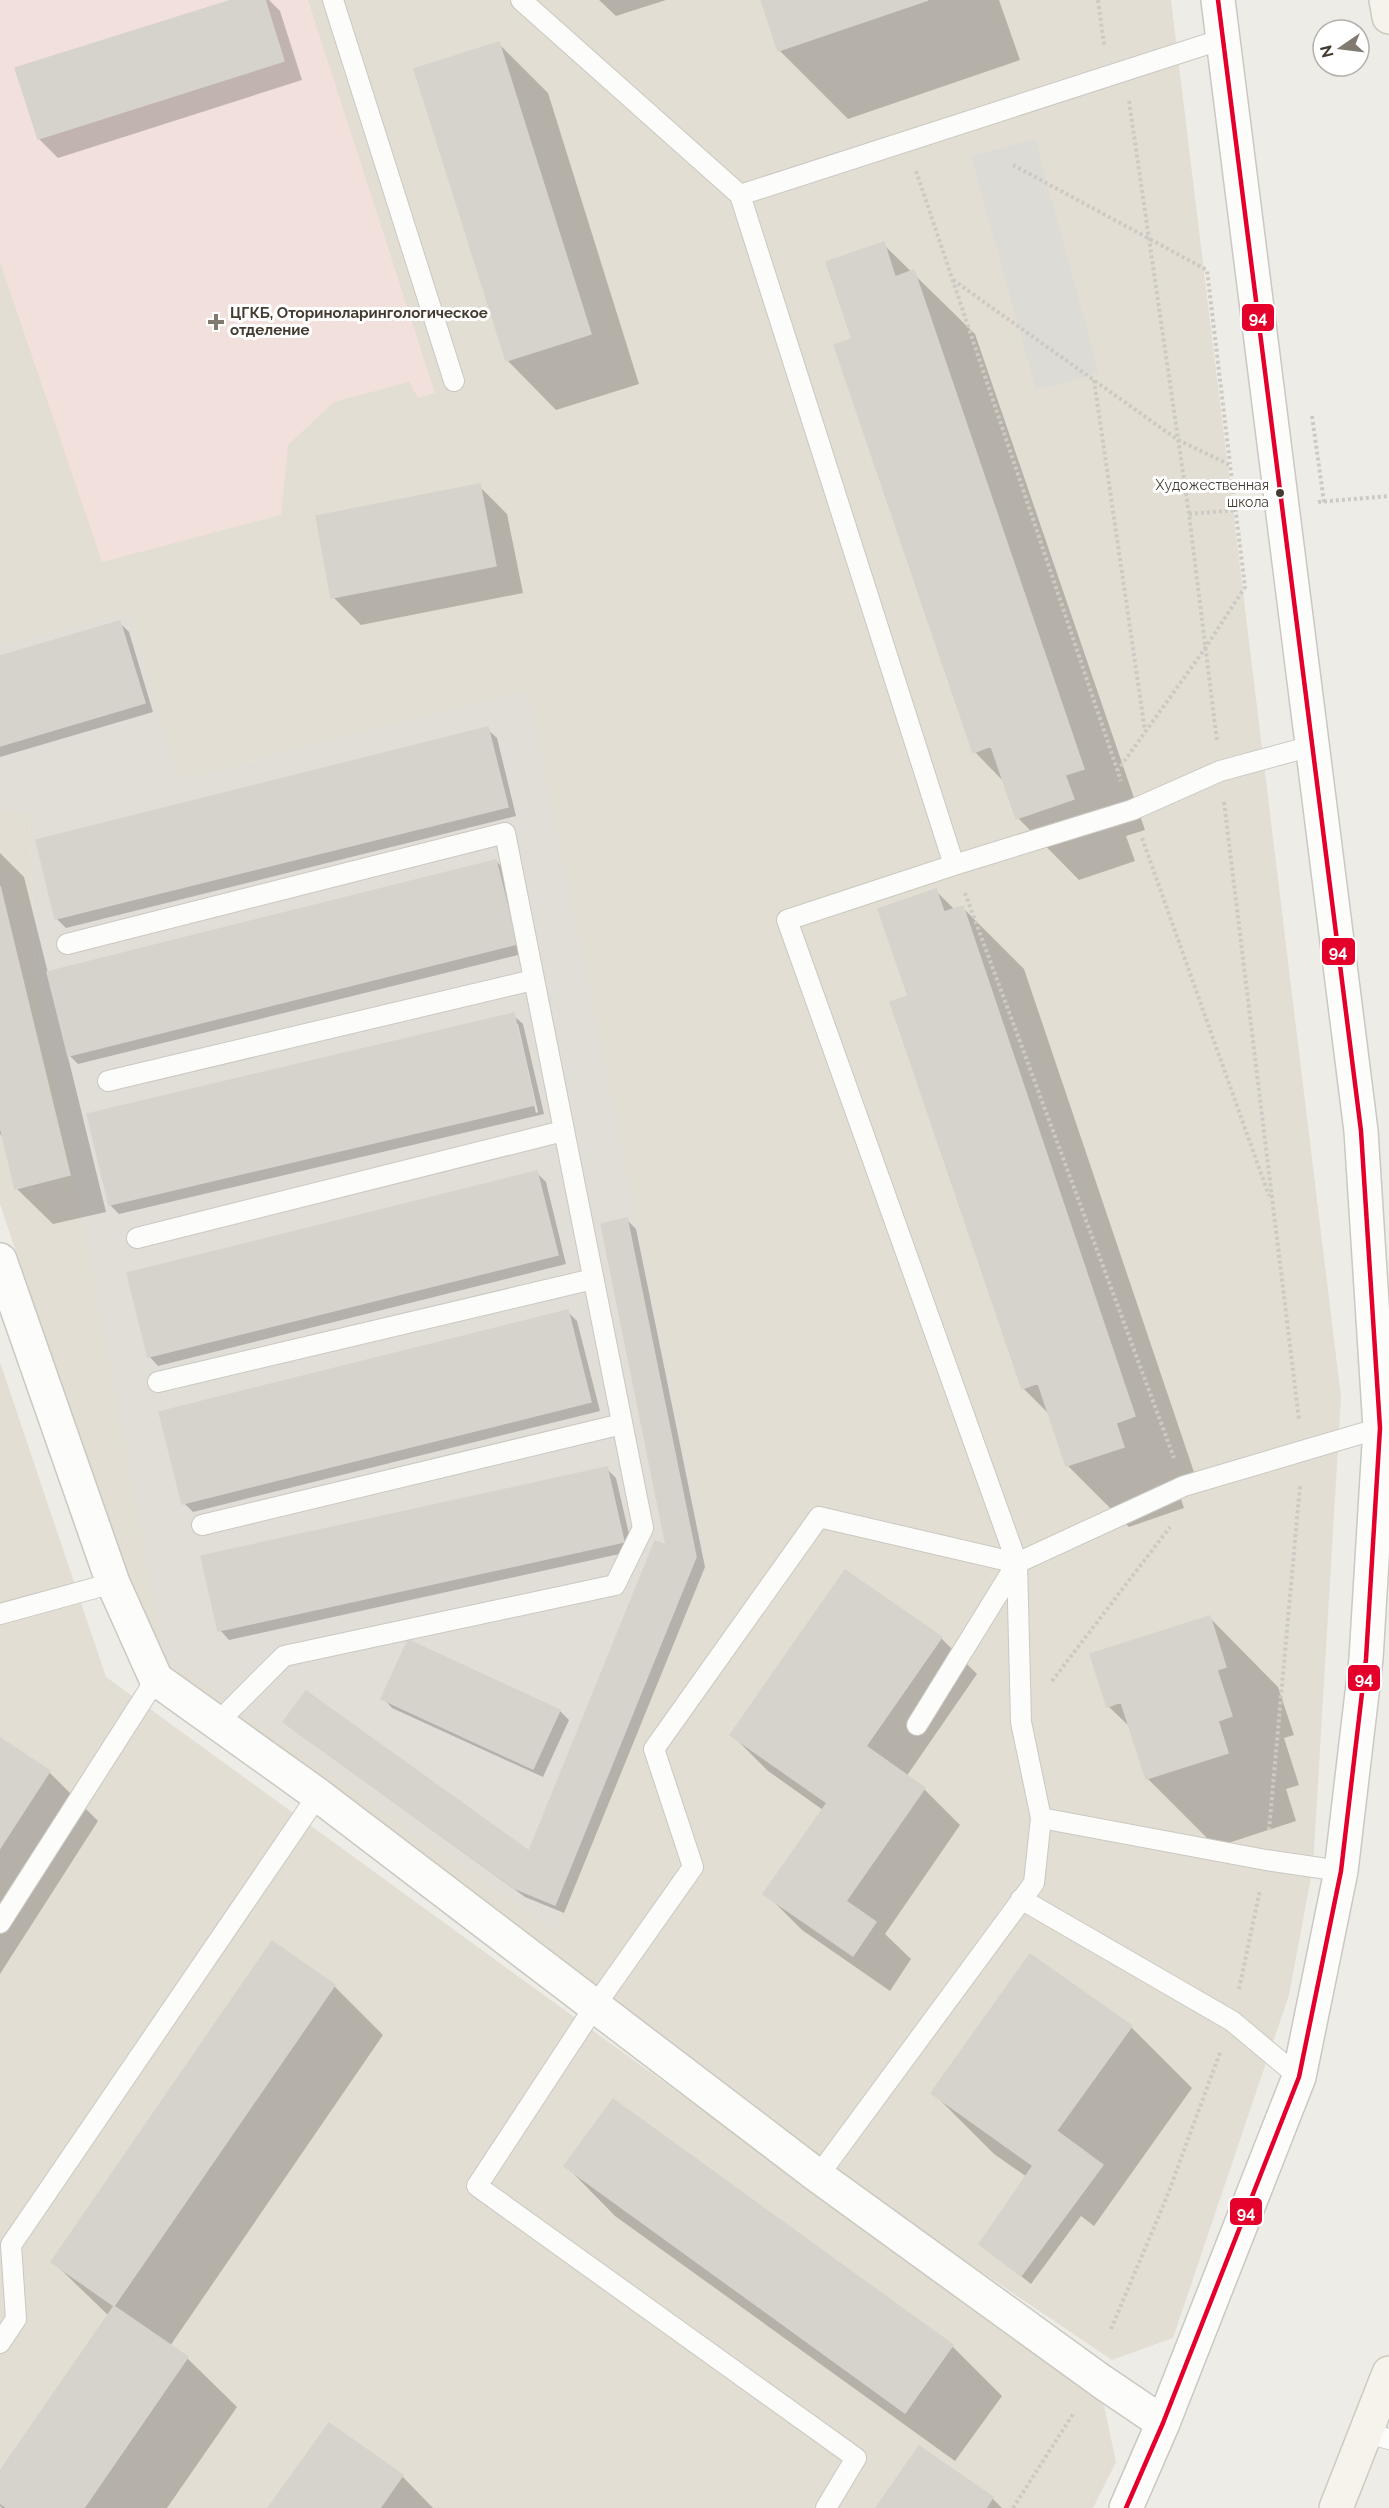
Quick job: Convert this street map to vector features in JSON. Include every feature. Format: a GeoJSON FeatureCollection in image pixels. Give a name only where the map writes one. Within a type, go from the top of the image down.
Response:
{"type":"FeatureCollection","features":[{"type":"Feature","properties":{"kind":"main road"},"geometry":{"type":"LineString","coordinates":[[1386,0],[1389,17]]}},
{"type":"Feature","properties":{"kind":"main road"},"geometry":{"type":"LineString","coordinates":[[1336,2508],[1378,2436],[1389,2373]]}},
{"type":"Feature","properties":{"kind":"street"},"geometry":{"type":"LineString","coordinates":[[1126,2508],[1163,2423],[1299,2077],[1341,1871],[1366,1659],[1380,1428],[1361,1131],[1218,0]]}},
{"type":"Feature","properties":{"kind":"street"},"geometry":{"type":"LineString","coordinates":[[0,1260],[113,1583],[156,1679],[318,1795],[818,2176],[1101,2381],[1163,2423]]}},
{"type":"Feature","properties":{"kind":"lane"},"geometry":{"type":"LineString","coordinates":[[333,0],[454,381]]}},
{"type":"Feature","properties":{"kind":"lane"},"geometry":{"type":"LineString","coordinates":[[521,0],[740,195],[954,865]]}},
{"type":"Feature","properties":{"kind":"lane"},"geometry":{"type":"LineString","coordinates":[[740,195],[1223,39]]}},
{"type":"Feature","properties":{"kind":"lane"},"geometry":{"type":"LineString","coordinates":[[818,2176],[1034,1883],[1041,1818],[1021,1722],[1017,1563],[787,920],[1132,810],[1220,771],[1312,746]]}},
{"type":"Feature","properties":{"kind":"lane"},"geometry":{"type":"LineString","coordinates":[[67,944],[505,833],[643,1528],[615,1586],[284,1656],[217,1723]]}},
{"type":"Feature","properties":{"kind":"lane"},"geometry":{"type":"LineString","coordinates":[[108,1081],[533,980]]}},
{"type":"Feature","properties":{"kind":"lane"},"geometry":{"type":"LineString","coordinates":[[137,1238],[563,1131]]}},
{"type":"Feature","properties":{"kind":"lane"},"geometry":{"type":"LineString","coordinates":[[158,1382],[593,1279]]}},
{"type":"Feature","properties":{"kind":"lane"},"geometry":{"type":"LineString","coordinates":[[202,1525],[622,1424]]}},
{"type":"Feature","properties":{"kind":"lane"},"geometry":{"type":"LineString","coordinates":[[917,1725],[1017,1563],[1184,1486],[1303,1453],[1380,1428]]}},
{"type":"Feature","properties":{"kind":"lane"},"geometry":{"type":"LineString","coordinates":[[826,2508],[856,2458],[477,2186],[595,2006],[693,1867],[654,1749],[819,1516],[1017,1563]]}},
{"type":"Feature","properties":{"kind":"lane"},"geometry":{"type":"LineString","coordinates":[[0,1614],[113,1583]]}},
{"type":"Feature","properties":{"kind":"lane"},"geometry":{"type":"LineString","coordinates":[[0,1923],[156,1679]]}},
{"type":"Feature","properties":{"kind":"lane"},"geometry":{"type":"LineString","coordinates":[[0,2343],[16,2319],[12,2245],[318,1795]]}},
{"type":"Feature","properties":{"kind":"lane"},"geometry":{"type":"LineString","coordinates":[[1041,1818],[1266,1860],[1341,1871]]}},
{"type":"Feature","properties":{"kind":"lane"},"geometry":{"type":"LineString","coordinates":[[1021,1899],[1232,2021],[1299,2077]]}},
{"type":"Feature","properties":{"kind":"path"},"geometry":{"type":"LineString","coordinates":[[1098,0],[1105,54],[1131,106],[1189,514],[1303,1453],[1266,1860],[1232,2021],[1166,2199],[1111,2329]]}},
{"type":"Feature","properties":{"kind":"path"},"geometry":{"type":"LineString","coordinates":[[906,141],[1118,771],[1271,1202]]}},
{"type":"Feature","properties":{"kind":"path"},"geometry":{"type":"LineString","coordinates":[[1012,165],[1207,270],[1245,587],[1206,647],[1118,771]]}},
{"type":"Feature","properties":{"kind":"path"},"geometry":{"type":"LineString","coordinates":[[952,279],[1178,440],[1230,465]]}},
{"type":"Feature","properties":{"kind":"path"},"geometry":{"type":"LineString","coordinates":[[1094,380],[1145,732]]}},
{"type":"Feature","properties":{"kind":"path"},"geometry":{"type":"LineString","coordinates":[[1189,514],[1237,510]]}},
{"type":"Feature","properties":{"kind":"path"},"geometry":{"type":"LineString","coordinates":[[954,865],[1190,1502],[1021,1722]]}},
{"type":"Feature","properties":{"kind":"path"},"geometry":{"type":"LineString","coordinates":[[1013,2508],[1073,2414]]}},
{"type":"Feature","properties":{"kind":"shaded area"},"geometry":{"type":"Polygon","coordinates":[[[0,0],[1171,0],[1341,1397],[1313,1867],[1289,1995],[1173,2338],[1112,2360],[847,2181],[152,1662],[0,1204],[0,809],[29,812],[35,968],[165,1657],[528,691],[178,780],[131,613],[0,644],[0,0]]]}},
{"type":"Feature","properties":{"kind":"shaded area","name":"ЦГКБ, Оториноларингологическое отделение"},"geometry":{"type":"Polygon","coordinates":[[[0,0],[308,0],[435,393],[418,398],[409,382],[334,402],[288,445],[281,515],[102,562],[0,262],[0,0]]]}},
{"type":"Feature","properties":{"kind":"shaded area"},"geometry":{"type":"Polygon","coordinates":[[[1035,139],[1099,373],[1036,390],[971,156],[1035,139]]]}},
{"type":"Feature","properties":{"kind":"shaded area"},"geometry":{"type":"Polygon","coordinates":[[[131,613],[178,780],[528,691],[707,1561],[552,1929],[165,1658],[35,968],[29,812],[0,809],[0,644],[131,613]]]}},
{"type":"Feature","properties":{"kind":"shaded area"},"geometry":{"type":"Polygon","coordinates":[[[0,1362],[106,1677],[1103,2401],[1116,2462],[1093,2508],[0,2508],[0,1362]]]}},
{"type":"Feature","properties":{"kind":"building"},"geometry":{"type":"Polygon","coordinates":[[[232,0],[265,0],[284,61],[38,139],[15,68],[232,0]]]}},
{"type":"Feature","properties":{"kind":"building"},"geometry":{"type":"Polygon","coordinates":[[[761,0],[928,0],[778,51],[761,0]]]}},
{"type":"Feature","properties":{"kind":"building"},"geometry":{"type":"Polygon","coordinates":[[[499,42],[591,334],[506,361],[414,69],[499,42]]]}},
{"type":"Feature","properties":{"kind":"building"},"geometry":{"type":"Polygon","coordinates":[[[884,242],[895,277],[914,270],[1084,769],[1065,775],[1074,799],[1016,819],[991,746],[973,753],[834,345],[852,339],[826,262],[884,242]]]}},
{"type":"Feature","properties":{"kind":"building"},"geometry":{"type":"Polygon","coordinates":[[[480,484],[496,566],[331,598],[316,516],[480,484]]]}},
{"type":"Feature","properties":{"kind":"building"},"geometry":{"type":"Polygon","coordinates":[[[120,621],[145,703],[0,746],[0,656],[120,621]]]}},
{"type":"Feature","properties":{"kind":"building"},"geometry":{"type":"Polygon","coordinates":[[[488,727],[508,807],[55,919],[36,840],[488,727]]]}},
{"type":"Feature","properties":{"kind":"building"},"geometry":{"type":"Polygon","coordinates":[[[496,860],[517,944],[68,1056],[47,972],[496,860]]]}},
{"type":"Feature","properties":{"kind":"building"},"geometry":{"type":"Polygon","coordinates":[[[0,886],[70,1175],[15,1189],[0,1126],[0,886]]]}},
{"type":"Feature","properties":{"kind":"building"},"geometry":{"type":"Polygon","coordinates":[[[936,889],[944,912],[963,906],[1135,1416],[1116,1423],[1124,1447],[1066,1466],[1038,1383],[1022,1389],[890,1002],[908,996],[878,909],[936,889]]]}},
{"type":"Feature","properties":{"kind":"building"},"geometry":{"type":"Polygon","coordinates":[[[514,1013],[535,1105],[109,1205],[87,1114],[514,1013]]]}},
{"type":"Feature","properties":{"kind":"building"},"geometry":{"type":"Polygon","coordinates":[[[537,1171],[558,1255],[148,1357],[127,1273],[537,1171]]]}},
{"type":"Feature","properties":{"kind":"building"},"geometry":{"type":"Polygon","coordinates":[[[627,1218],[696,1557],[555,1905],[514,1888],[283,1722],[306,1691],[529,1851],[655,1541],[666,1545],[601,1224],[627,1218]]]}},
{"type":"Feature","properties":{"kind":"building"},"geometry":{"type":"Polygon","coordinates":[[[568,1310],[591,1402],[182,1504],[159,1412],[568,1310]]]}},
{"type":"Feature","properties":{"kind":"building"},"geometry":{"type":"Polygon","coordinates":[[[607,1467],[624,1542],[218,1631],[201,1556],[607,1467]]]}},
{"type":"Feature","properties":{"kind":"building"},"geometry":{"type":"Polygon","coordinates":[[[845,1570],[942,1637],[866,1746],[925,1788],[846,1901],[876,1922],[853,1956],[763,1894],[827,1803],[730,1735],[845,1570]]]}},
{"type":"Feature","properties":{"kind":"building"},"geometry":{"type":"Polygon","coordinates":[[[1210,1616],[1226,1667],[1217,1670],[1232,1716],[1218,1721],[1228,1753],[1146,1779],[1121,1702],[1107,1707],[1090,1654],[1210,1616]]]}},
{"type":"Feature","properties":{"kind":"building"},"geometry":{"type":"Polygon","coordinates":[[[408,1640],[560,1710],[533,1769],[381,1699],[408,1640]]]}},
{"type":"Feature","properties":{"kind":"building"},"geometry":{"type":"Polygon","coordinates":[[[0,1738],[50,1771],[0,1848],[0,1738]]]}},
{"type":"Feature","properties":{"kind":"building"},"geometry":{"type":"Polygon","coordinates":[[[272,1941],[335,1985],[114,2306],[51,2262],[272,1941]]]}},
{"type":"Feature","properties":{"kind":"building"},"geometry":{"type":"Polygon","coordinates":[[[1030,1954],[1132,2026],[1032,2165],[931,2093],[1030,1954]]]}},
{"type":"Feature","properties":{"kind":"building"},"geometry":{"type":"Polygon","coordinates":[[[613,2099],[953,2345],[905,2413],[564,2166],[613,2099]]]}},
{"type":"Feature","properties":{"kind":"building"},"geometry":{"type":"Polygon","coordinates":[[[1057,2131],[1103,2165],[1021,2276],[979,2244],[1057,2131]]]}},
{"type":"Feature","properties":{"kind":"building"},"geometry":{"type":"Polygon","coordinates":[[[114,2306],[188,2357],[84,2508],[7,2508],[0,2503],[0,2471],[114,2306]]]}},
{"type":"Feature","properties":{"kind":"building"},"geometry":{"type":"Polygon","coordinates":[[[329,2423],[403,2475],[380,2508],[268,2508],[329,2423]]]}},
{"type":"Feature","properties":{"kind":"building"},"geometry":{"type":"Polygon","coordinates":[[[919,2446],[993,2497],[986,2508],[876,2508],[919,2446]]]}},
{"type":"Feature","properties":{"kind":"transit line","name":"94"},"geometry":{"type":"LineString","coordinates":[[1126,2508],[1163,2423],[1299,2077],[1341,1871],[1366,1659],[1380,1428],[1361,1131],[1218,0]]}},
{"type":"Feature","properties":{"kind":"place","name":"ЦГКБ, Оториноларингологическое отделение"},"geometry":{"type":"Point","coordinates":[216,322]}},
{"type":"Feature","properties":{"kind":"place","name":"Художественная школа"},"geometry":{"type":"Point","coordinates":[1280,493]}}]}
